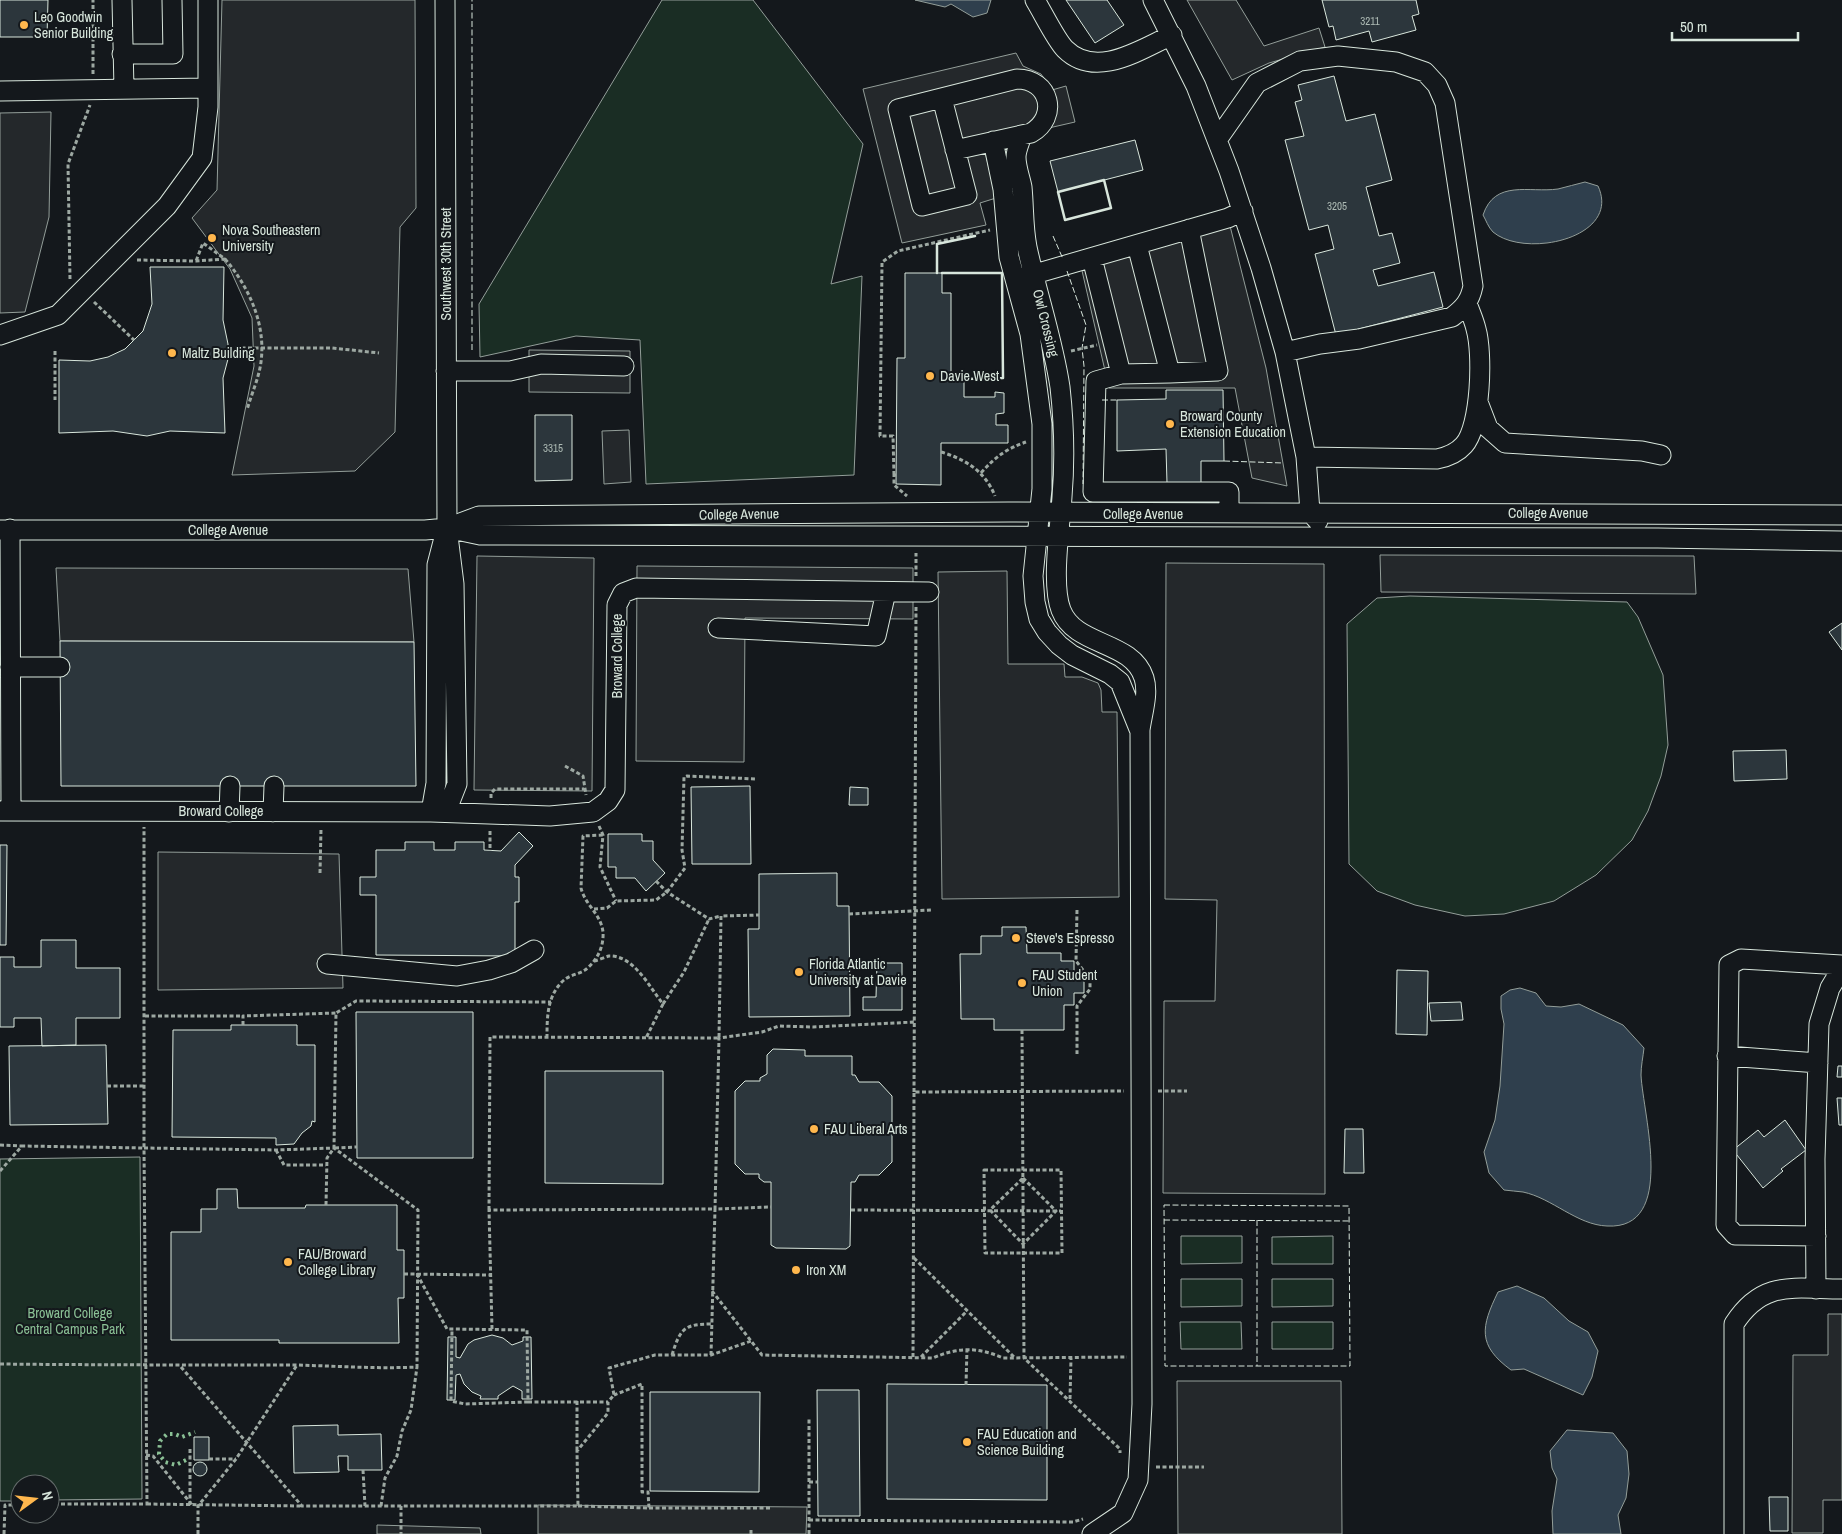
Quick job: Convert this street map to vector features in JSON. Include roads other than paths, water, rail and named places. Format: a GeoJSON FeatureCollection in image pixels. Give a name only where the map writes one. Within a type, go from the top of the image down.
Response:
{"type":"FeatureCollection","features":[{"type":"Feature","properties":{"kind":"street"},"geometry":{"type":"LineString","coordinates":[[122,0],[124,89]]}},
{"type":"Feature","properties":{"kind":"street"},"geometry":{"type":"LineString","coordinates":[[122,54],[173,54],[172,0]]}},
{"type":"Feature","properties":{"kind":"street"},"geometry":{"type":"LineString","coordinates":[[0,335],[58,315],[167,206],[202,158],[208,88],[208,0]]}},
{"type":"Feature","properties":{"kind":"street","name":"Southwest 30th Street"},"geometry":{"type":"LineString","coordinates":[[444,0],[447,528]]}},
{"type":"Feature","properties":{"kind":"street"},"geometry":{"type":"LineString","coordinates":[[1035,0],[1065,50],[1098,64],[1120,58],[1172,35]]}},
{"type":"Feature","properties":{"kind":"street"},"geometry":{"type":"LineString","coordinates":[[1153,0],[1196,86],[1243,212],[1285,352],[1306,457],[1310,512],[1321,524],[1336,533],[1357,539]]}},
{"type":"Feature","properties":{"kind":"street"},"geometry":{"type":"LineString","coordinates":[[1217,140],[1257,83],[1300,60],[1338,56],[1396,62],[1425,72],[1437,85],[1445,102],[1473,286],[1467,303],[1452,317],[1285,352]]}},
{"type":"Feature","properties":{"kind":"street"},"geometry":{"type":"LineString","coordinates":[[942,98],[955,150],[967,194],[922,206],[898,109],[1017,79],[1027,79],[1039,86],[1045,94],[1048,106],[1046,116],[1039,128],[1022,135],[955,150]]}},
{"type":"Feature","properties":{"kind":"street"},"geometry":{"type":"LineString","coordinates":[[0,91],[208,88]]}},
{"type":"Feature","properties":{"kind":"street","name":"Owl Crossing"},"geometry":{"type":"LineString","coordinates":[[1022,135],[1016,156],[1022,187],[1024,277],[1039,391],[1042,453],[1040,512],[1033,576],[1035,602],[1040,619],[1047,632],[1059,645],[1110,674],[1120,682],[1140,730]]}},
{"type":"Feature","properties":{"kind":"street","name":"Owl Crossing"},"geometry":{"type":"LineString","coordinates":[[993,141],[1003,189],[1006,240],[1024,277],[1055,360],[1060,388],[1063,417],[1058,593],[1061,610],[1068,623],[1080,634],[1125,655],[1144,676],[1146,694],[1140,730]]}},
{"type":"Feature","properties":{"kind":"street"},"geometry":{"type":"LineString","coordinates":[[1024,277],[1243,212]]}},
{"type":"Feature","properties":{"kind":"street"},"geometry":{"type":"LineString","coordinates":[[1189,229],[1218,371],[1170,374],[1121,374],[1096,381],[1093,492],[1229,492],[1229,513]]}},
{"type":"Feature","properties":{"kind":"street"},"geometry":{"type":"LineString","coordinates":[[1137,245],[1170,374]]}},
{"type":"Feature","properties":{"kind":"street"},"geometry":{"type":"LineString","coordinates":[[1092,258],[1121,374]]}},
{"type":"Feature","properties":{"kind":"street"},"geometry":{"type":"LineString","coordinates":[[1306,457],[1437,459],[1449,456],[1464,446],[1470,436],[1476,418],[1480,351],[1476,329],[1467,303]]}},
{"type":"Feature","properties":{"kind":"street"},"geometry":{"type":"LineString","coordinates":[[446,372],[510,371],[541,364],[624,366]]}},
{"type":"Feature","properties":{"kind":"street"},"geometry":{"type":"LineString","coordinates":[[1477,401],[1488,428],[1505,443],[1642,451],[1661,455]]}},
{"type":"Feature","properties":{"kind":"street","name":"College Avenue"},"geometry":{"type":"LineString","coordinates":[[3,529],[425,530],[447,528],[479,516],[1040,512],[1842,515]]}},
{"type":"Feature","properties":{"kind":"street"},"geometry":{"type":"LineString","coordinates":[[438,812],[457,784],[454,584],[447,528]]}},
{"type":"Feature","properties":{"kind":"street","name":"College Avenue"},"geometry":{"type":"LineString","coordinates":[[447,528],[480,535],[1357,539],[1658,538],[1842,542]]}},
{"type":"Feature","properties":{"kind":"street","name":"Broward College"},"geometry":{"type":"LineString","coordinates":[[3,529],[10,667],[6,811],[438,812],[575,815],[593,812],[608,801],[614,790],[616,771],[617,605],[623,593],[636,588],[922,592]]}},
{"type":"Feature","properties":{"kind":"street"},"geometry":{"type":"LineString","coordinates":[[718,628],[876,636],[886,592]]}},
{"type":"Feature","properties":{"kind":"street"},"geometry":{"type":"LineString","coordinates":[[10,667],[60,667]]}},
{"type":"Feature","properties":{"kind":"street"},"geometry":{"type":"LineString","coordinates":[[1092,1525],[1123,1513],[1138,1480],[1142,1404],[1140,730]]}},
{"type":"Feature","properties":{"kind":"street"},"geometry":{"type":"LineString","coordinates":[[228,812],[230,786]]}},
{"type":"Feature","properties":{"kind":"street"},"geometry":{"type":"LineString","coordinates":[[273,812],[274,786]]}},
{"type":"Feature","properties":{"kind":"street"},"geometry":{"type":"LineString","coordinates":[[327,964],[457,976],[489,970],[511,963],[534,950]]}},
{"type":"Feature","properties":{"kind":"street"},"geometry":{"type":"LineString","coordinates":[[1816,1236],[1735,1235],[1726,1225],[1729,965],[1740,959],[1842,967],[1830,988],[1819,1024],[1816,1289]]}},
{"type":"Feature","properties":{"kind":"street"},"geometry":{"type":"LineString","coordinates":[[1728,1056],[1818,1063]]}},
{"type":"Feature","properties":{"kind":"street"},"geometry":{"type":"LineString","coordinates":[[1734,1534],[1734,1324],[1744,1309],[1755,1298],[1770,1291],[1842,1289]]}},
{"type":"Feature","properties":{"kind":"water"},"geometry":{"type":"Polygon","coordinates":[[[915,0],[991,0],[987,13],[973,17],[951,4],[945,7],[915,0]]]}},
{"type":"Feature","properties":{"kind":"water"},"geometry":{"type":"Polygon","coordinates":[[[1585,182],[1598,186],[1602,204],[1596,219],[1584,231],[1566,239],[1547,243],[1526,244],[1508,240],[1493,232],[1483,215],[1488,204],[1496,196],[1504,192],[1525,189],[1558,189],[1585,182]]]}},
{"type":"Feature","properties":{"kind":"water"},"geometry":{"type":"Polygon","coordinates":[[[1520,988],[1536,993],[1546,1006],[1561,1007],[1579,1004],[1623,1025],[1644,1048],[1641,1075],[1650,1141],[1651,1167],[1649,1191],[1642,1210],[1629,1222],[1607,1226],[1585,1221],[1534,1195],[1504,1190],[1489,1173],[1484,1152],[1495,1120],[1500,1086],[1504,1024],[1501,996],[1510,990],[1520,988]]]}},
{"type":"Feature","properties":{"kind":"water"},"geometry":{"type":"Polygon","coordinates":[[[1517,1286],[1544,1298],[1569,1321],[1588,1332],[1598,1351],[1592,1377],[1583,1395],[1524,1369],[1511,1370],[1500,1361],[1487,1344],[1485,1335],[1488,1315],[1498,1292],[1517,1286]]]}},
{"type":"Feature","properties":{"kind":"water"},"geometry":{"type":"Polygon","coordinates":[[[1567,1430],[1613,1433],[1627,1451],[1629,1474],[1626,1498],[1618,1515],[1621,1534],[1553,1534],[1552,1511],[1557,1479],[1552,1468],[1550,1451],[1567,1430]]]}},
{"type":"Feature","properties":{"kind":"place","name":"Leo Goodwin Senior Building"},"geometry":{"type":"Point","coordinates":[24,25]}},
{"type":"Feature","properties":{"kind":"place","name":"Nova Southeastern University"},"geometry":{"type":"Point","coordinates":[212,238]}},
{"type":"Feature","properties":{"kind":"place","name":"Maltz Building"},"geometry":{"type":"Point","coordinates":[172,353]}},
{"type":"Feature","properties":{"kind":"place","name":"Davie West"},"geometry":{"type":"Point","coordinates":[930,376]}},
{"type":"Feature","properties":{"kind":"place","name":"Broward County Extension Education"},"geometry":{"type":"Point","coordinates":[1170,424]}},
{"type":"Feature","properties":{"kind":"place","name":"Steve's Espresso"},"geometry":{"type":"Point","coordinates":[1016,938]}},
{"type":"Feature","properties":{"kind":"place","name":"Florida Atlantic University at Davie"},"geometry":{"type":"Point","coordinates":[799,972]}},
{"type":"Feature","properties":{"kind":"place","name":"FAU Student Union"},"geometry":{"type":"Point","coordinates":[1022,983]}},
{"type":"Feature","properties":{"kind":"place","name":"FAU Liberal Arts"},"geometry":{"type":"Point","coordinates":[814,1129]}},
{"type":"Feature","properties":{"kind":"place","name":"FAU/Broward College Library"},"geometry":{"type":"Point","coordinates":[288,1262]}},
{"type":"Feature","properties":{"kind":"place","name":"Iron XM"},"geometry":{"type":"Point","coordinates":[796,1270]}},
{"type":"Feature","properties":{"kind":"place","name":"FAU Education and Science Building"},"geometry":{"type":"Point","coordinates":[967,1442]}},
{"type":"Feature","properties":{"kind":"park label","name":"Broward College Central Campus Park"},"geometry":{"type":"Point","coordinates":[70,1322]}}]}
